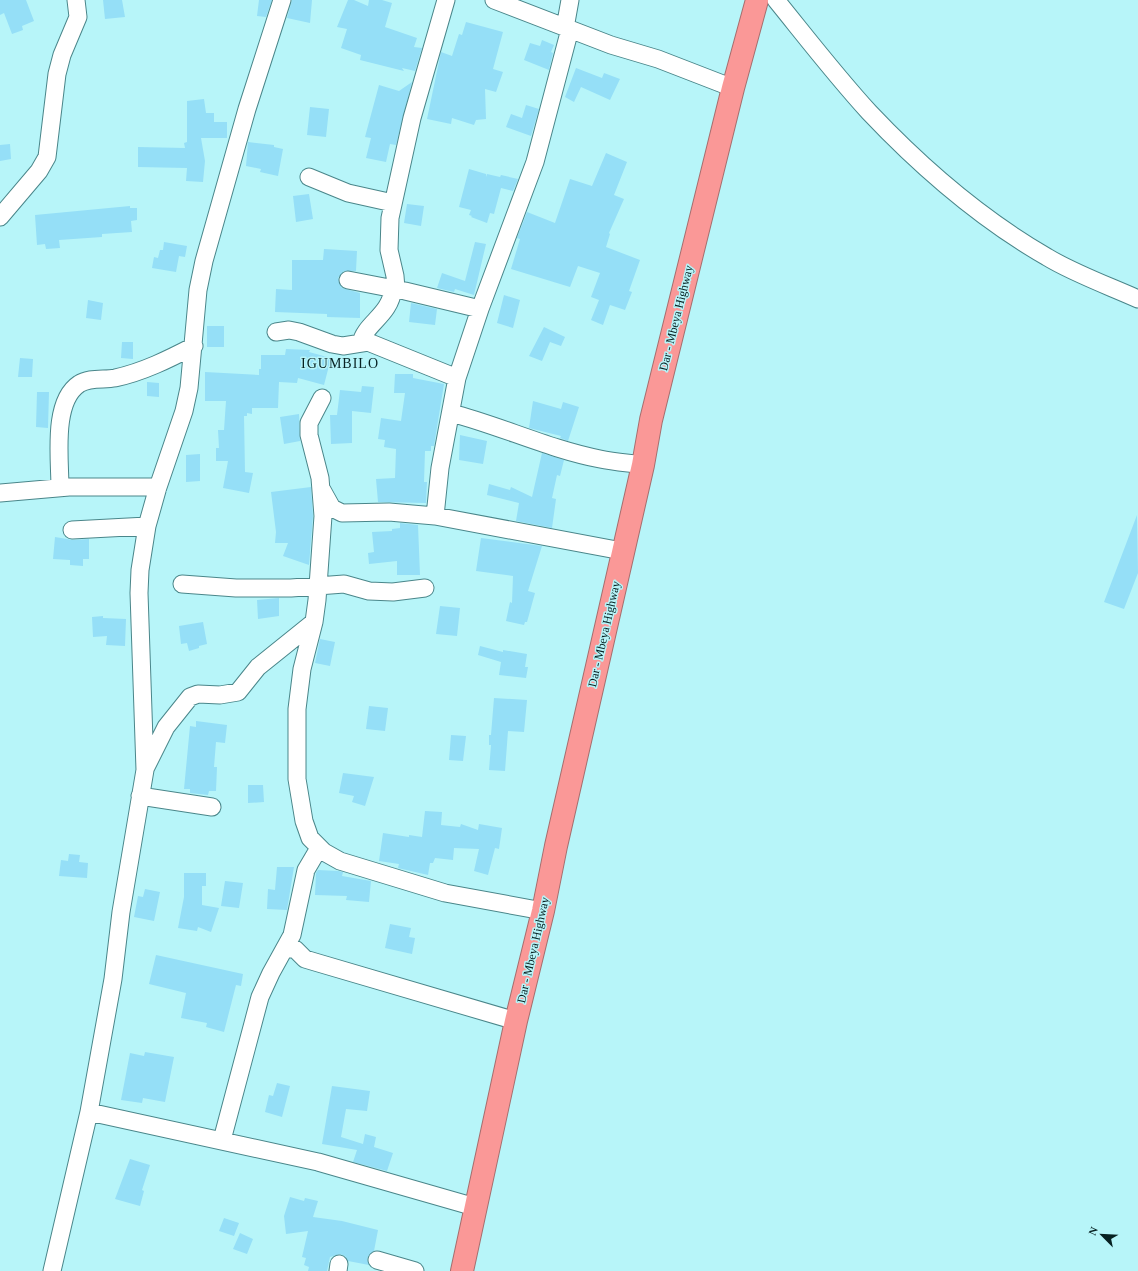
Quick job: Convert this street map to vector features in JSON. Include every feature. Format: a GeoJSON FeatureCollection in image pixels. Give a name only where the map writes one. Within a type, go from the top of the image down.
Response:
{"type":"FeatureCollection","features":[{"type":"Feature","properties":{"kind":"highway","name":"Dar - Mbeya Highway"},"geometry":{"type":"LineString","coordinates":[[462,1271],[516,1021],[543,911],[556,846],[622,551],[643,465],[652,412],[733,88],[757,0]]}},
{"type":"Feature","properties":{"kind":"street"},"geometry":{"type":"LineString","coordinates":[[0,217],[39,171],[47,157],[57,74],[62,55],[78,17],[76,0]]}},
{"type":"Feature","properties":{"kind":"street"},"geometry":{"type":"LineString","coordinates":[[52,1271],[89,1112],[113,979],[145,770],[139,593],[140,570],[148,526],[158,487],[184,411],[194,346],[198,290],[204,261],[247,109],[282,0]]}},
{"type":"Feature","properties":{"kind":"street"},"geometry":{"type":"LineString","coordinates":[[361,343],[364,333],[385,311],[391,300],[394,289],[395,276],[390,258],[389,226],[412,118],[446,0]]}},
{"type":"Feature","properties":{"kind":"street"},"geometry":{"type":"LineString","coordinates":[[494,0],[611,45],[658,59],[733,88]]}},
{"type":"Feature","properties":{"kind":"street"},"geometry":{"type":"LineString","coordinates":[[435,516],[440,468],[457,378],[480,309],[541,145],[568,28],[570,0]]}},
{"type":"Feature","properties":{"kind":"street"},"geometry":{"type":"LineString","coordinates":[[776,0],[869,112],[935,175],[971,206],[1048,259],[1138,299]]}},
{"type":"Feature","properties":{"kind":"street"},"geometry":{"type":"LineString","coordinates":[[309,177],[348,193],[394,202]]}},
{"type":"Feature","properties":{"kind":"street"},"geometry":{"type":"LineString","coordinates":[[348,280],[480,309]]}},
{"type":"Feature","properties":{"kind":"street"},"geometry":{"type":"LineString","coordinates":[[276,332],[289,330],[299,332],[332,344],[343,346],[361,343],[377,345],[457,378]]}},
{"type":"Feature","properties":{"kind":"street"},"geometry":{"type":"LineString","coordinates":[[60,488],[60,422],[69,394],[80,384],[90,380],[114,378],[132,373],[194,346]]}},
{"type":"Feature","properties":{"kind":"street"},"geometry":{"type":"LineString","coordinates":[[322,398],[309,423],[309,435],[318,466],[323,516],[314,622],[299,686],[296,730],[297,779],[308,832],[319,848],[328,855],[340,860],[445,893],[543,911]]}},
{"type":"Feature","properties":{"kind":"street"},"geometry":{"type":"LineString","coordinates":[[451,413],[486,422],[553,446],[600,459],[643,465]]}},
{"type":"Feature","properties":{"kind":"street"},"geometry":{"type":"LineString","coordinates":[[0,493],[60,488],[158,487]]}},
{"type":"Feature","properties":{"kind":"street"},"geometry":{"type":"LineString","coordinates":[[321,489],[332,508],[342,513],[389,512],[435,516],[622,551]]}},
{"type":"Feature","properties":{"kind":"street"},"geometry":{"type":"LineString","coordinates":[[72,530],[148,526]]}},
{"type":"Feature","properties":{"kind":"street"},"geometry":{"type":"LineString","coordinates":[[182,584],[236,588],[291,588],[344,584],[360,589],[382,591],[425,588]]}},
{"type":"Feature","properties":{"kind":"street"},"geometry":{"type":"LineString","coordinates":[[145,770],[166,727],[190,697],[198,694],[220,695],[238,692],[258,666],[314,622]]}},
{"type":"Feature","properties":{"kind":"street"},"geometry":{"type":"LineString","coordinates":[[140,796],[212,807]]}},
{"type":"Feature","properties":{"kind":"street"},"geometry":{"type":"LineString","coordinates":[[222,1140],[260,997],[271,973],[286,949],[295,926],[306,870],[319,848]]}},
{"type":"Feature","properties":{"kind":"street"},"geometry":{"type":"LineString","coordinates":[[286,949],[296,949],[305,959],[516,1021]]}},
{"type":"Feature","properties":{"kind":"street"},"geometry":{"type":"LineString","coordinates":[[89,1112],[318,1162],[475,1207]]}},
{"type":"Feature","properties":{"kind":"street"},"geometry":{"type":"LineString","coordinates":[[377,1260],[415,1271]]}},
{"type":"Feature","properties":{"kind":"building"},"geometry":{"type":"Polygon","coordinates":[[[0,0],[26,0],[34,21],[22,26],[23,30],[12,34],[4,13],[0,15],[0,0]]]}},
{"type":"Feature","properties":{"kind":"building"},"geometry":{"type":"Polygon","coordinates":[[[103,0],[122,0],[125,17],[105,19],[103,0]]]}},
{"type":"Feature","properties":{"kind":"building"},"geometry":{"type":"Polygon","coordinates":[[[259,0],[272,0],[266,17],[257,16],[259,0]]]}},
{"type":"Feature","properties":{"kind":"building"},"geometry":{"type":"Polygon","coordinates":[[[292,0],[312,0],[310,23],[287,18],[292,0]]]}},
{"type":"Feature","properties":{"kind":"building"},"geometry":{"type":"Polygon","coordinates":[[[348,0],[354,0],[368,6],[369,0],[382,0],[392,3],[385,27],[417,38],[414,47],[422,48],[415,71],[402,68],[404,71],[360,60],[361,55],[341,48],[347,29],[337,27],[348,0]]]}},
{"type":"Feature","properties":{"kind":"building"},"geometry":{"type":"Polygon","coordinates":[[[466,22],[503,32],[493,69],[503,72],[496,92],[485,89],[486,119],[476,120],[474,125],[452,118],[451,124],[427,119],[441,52],[452,56],[459,34],[462,35],[466,22]]]}},
{"type":"Feature","properties":{"kind":"building"},"geometry":{"type":"Polygon","coordinates":[[[542,40],[554,45],[551,52],[553,53],[549,70],[524,60],[530,43],[540,46],[542,40]]]}},
{"type":"Feature","properties":{"kind":"building"},"geometry":{"type":"Polygon","coordinates":[[[576,68],[602,78],[604,73],[620,79],[610,100],[581,87],[574,102],[565,97],[576,68]]]}},
{"type":"Feature","properties":{"kind":"building"},"geometry":{"type":"Polygon","coordinates":[[[412,82],[396,145],[390,144],[386,162],[366,158],[371,138],[365,137],[379,85],[399,91],[412,82]]]}},
{"type":"Feature","properties":{"kind":"building"},"geometry":{"type":"Polygon","coordinates":[[[204,99],[206,113],[214,113],[214,122],[227,122],[227,138],[201,138],[205,161],[203,182],[186,181],[187,168],[138,167],[138,147],[185,148],[184,143],[187,142],[187,101],[204,99]]]}},
{"type":"Feature","properties":{"kind":"building"},"geometry":{"type":"Polygon","coordinates":[[[526,105],[539,109],[531,136],[506,127],[511,114],[522,118],[526,105]]]}},
{"type":"Feature","properties":{"kind":"building"},"geometry":{"type":"Polygon","coordinates":[[[310,107],[329,109],[326,137],[307,135],[310,107]]]}},
{"type":"Feature","properties":{"kind":"building"},"geometry":{"type":"Polygon","coordinates":[[[248,142],[274,145],[274,147],[283,149],[278,176],[260,172],[261,169],[246,166],[248,142]]]}},
{"type":"Feature","properties":{"kind":"building"},"geometry":{"type":"Polygon","coordinates":[[[10,144],[11,159],[0,161],[0,145],[10,144]]]}},
{"type":"Feature","properties":{"kind":"building"},"geometry":{"type":"Polygon","coordinates":[[[606,153],[627,162],[614,195],[624,199],[609,233],[606,247],[640,260],[629,291],[632,292],[625,310],[610,305],[603,325],[591,320],[599,300],[591,297],[600,273],[578,266],[570,287],[511,269],[520,239],[517,238],[527,212],[555,223],[570,179],[592,186],[606,153]]]}},
{"type":"Feature","properties":{"kind":"building"},"geometry":{"type":"Polygon","coordinates":[[[469,169],[486,174],[486,177],[487,174],[500,177],[501,175],[518,179],[513,191],[501,188],[494,214],[490,213],[487,223],[471,217],[472,216],[469,215],[471,210],[459,207],[469,169]]]}},
{"type":"Feature","properties":{"kind":"building"},"geometry":{"type":"Polygon","coordinates":[[[309,194],[313,219],[296,222],[293,196],[309,194]]]}},
{"type":"Feature","properties":{"kind":"building"},"geometry":{"type":"Polygon","coordinates":[[[407,204],[424,206],[421,226],[404,223],[407,204]]]}},
{"type":"Feature","properties":{"kind":"building"},"geometry":{"type":"Polygon","coordinates":[[[130,206],[130,208],[137,208],[137,220],[131,221],[132,232],[102,234],[102,237],[59,240],[60,248],[46,249],[45,244],[37,245],[35,215],[130,206]]]}},
{"type":"Feature","properties":{"kind":"building"},"geometry":{"type":"Polygon","coordinates":[[[164,242],[187,246],[185,257],[179,256],[176,272],[152,268],[154,257],[158,258],[160,250],[163,250],[164,242]]]}},
{"type":"Feature","properties":{"kind":"building"},"geometry":{"type":"Polygon","coordinates":[[[475,242],[486,244],[474,295],[455,289],[454,292],[437,288],[442,273],[465,281],[475,242]]]}},
{"type":"Feature","properties":{"kind":"building"},"geometry":{"type":"Polygon","coordinates":[[[324,249],[357,251],[356,271],[344,271],[338,278],[342,288],[360,293],[360,318],[327,317],[327,314],[275,312],[276,289],[292,290],[292,260],[323,260],[324,249]]]}},
{"type":"Feature","properties":{"kind":"building"},"geometry":{"type":"Polygon","coordinates":[[[504,295],[520,300],[513,328],[497,323],[504,295]]]}},
{"type":"Feature","properties":{"kind":"building"},"geometry":{"type":"Polygon","coordinates":[[[88,300],[103,303],[101,320],[86,318],[88,300]]]}},
{"type":"Feature","properties":{"kind":"building"},"geometry":{"type":"Polygon","coordinates":[[[411,303],[437,309],[435,325],[409,322],[411,303]]]}},
{"type":"Feature","properties":{"kind":"building"},"geometry":{"type":"Polygon","coordinates":[[[207,326],[224,326],[224,347],[207,347],[207,326]]]}},
{"type":"Feature","properties":{"kind":"building"},"geometry":{"type":"Polygon","coordinates":[[[544,327],[565,337],[561,346],[550,342],[542,361],[529,356],[544,327]]]}},
{"type":"Feature","properties":{"kind":"building"},"geometry":{"type":"Polygon","coordinates":[[[122,342],[133,342],[133,359],[121,358],[122,342]]]}},
{"type":"Feature","properties":{"kind":"building"},"geometry":{"type":"Polygon","coordinates":[[[286,349],[310,350],[309,352],[331,358],[324,385],[298,378],[297,383],[279,382],[278,408],[252,408],[252,414],[247,413],[247,416],[244,416],[245,472],[253,473],[249,493],[223,488],[228,461],[216,461],[216,448],[219,448],[218,430],[224,430],[226,401],[205,401],[205,372],[259,375],[259,369],[261,369],[261,355],[285,355],[286,349]]]}},
{"type":"Feature","properties":{"kind":"building"},"geometry":{"type":"Polygon","coordinates":[[[20,358],[33,359],[32,377],[18,377],[20,358]]]}},
{"type":"Feature","properties":{"kind":"building"},"geometry":{"type":"Polygon","coordinates":[[[395,374],[413,374],[413,378],[444,384],[434,446],[431,446],[431,451],[425,451],[424,482],[427,482],[426,503],[378,502],[376,479],[395,478],[396,449],[384,447],[385,440],[378,439],[381,418],[401,421],[405,393],[394,393],[395,374]]]}},
{"type":"Feature","properties":{"kind":"building"},"geometry":{"type":"Polygon","coordinates":[[[147,382],[159,383],[159,397],[147,396],[147,382]]]}},
{"type":"Feature","properties":{"kind":"building"},"geometry":{"type":"Polygon","coordinates":[[[362,386],[374,387],[371,413],[352,411],[352,443],[331,444],[330,415],[337,415],[340,390],[361,392],[362,386]]]}},
{"type":"Feature","properties":{"kind":"building"},"geometry":{"type":"Polygon","coordinates":[[[37,392],[49,392],[48,428],[36,427],[37,392]]]}},
{"type":"Feature","properties":{"kind":"building"},"geometry":{"type":"Polygon","coordinates":[[[533,401],[561,409],[563,402],[579,407],[568,441],[560,438],[561,436],[529,428],[533,401]]]}},
{"type":"Feature","properties":{"kind":"building"},"geometry":{"type":"Polygon","coordinates":[[[299,414],[300,441],[284,444],[280,417],[299,414]]]}},
{"type":"Feature","properties":{"kind":"building"},"geometry":{"type":"Polygon","coordinates":[[[460,435],[487,441],[483,464],[459,460],[460,435]]]}},
{"type":"Feature","properties":{"kind":"building"},"geometry":{"type":"Polygon","coordinates":[[[542,453],[564,460],[560,476],[557,475],[552,498],[556,499],[552,528],[516,521],[519,503],[487,495],[489,484],[510,490],[511,487],[532,497],[542,453]]]}},
{"type":"Feature","properties":{"kind":"building"},"geometry":{"type":"Polygon","coordinates":[[[200,454],[200,481],[186,482],[186,455],[200,454]]]}},
{"type":"Feature","properties":{"kind":"building"},"geometry":{"type":"Polygon","coordinates":[[[311,487],[313,516],[309,565],[283,556],[288,543],[275,543],[276,532],[271,492],[311,487]]]}},
{"type":"Feature","properties":{"kind":"building"},"geometry":{"type":"Polygon","coordinates":[[[1137,515],[1138,573],[1124,609],[1104,602],[1137,515]]]}},
{"type":"Feature","properties":{"kind":"building"},"geometry":{"type":"Polygon","coordinates":[[[400,523],[418,525],[420,575],[397,575],[397,561],[369,564],[368,553],[374,552],[372,532],[392,531],[392,529],[400,528],[400,523]]]}},
{"type":"Feature","properties":{"kind":"building"},"geometry":{"type":"Polygon","coordinates":[[[55,537],[73,540],[89,539],[89,559],[83,559],[83,566],[70,565],[70,560],[53,559],[55,537]]]}},
{"type":"Feature","properties":{"kind":"building"},"geometry":{"type":"Polygon","coordinates":[[[481,538],[542,546],[528,591],[535,593],[527,622],[525,622],[524,625],[506,621],[510,602],[512,603],[513,576],[476,571],[481,538]]]}},
{"type":"Feature","properties":{"kind":"building"},"geometry":{"type":"Polygon","coordinates":[[[279,598],[279,616],[258,619],[257,600],[279,598]]]}},
{"type":"Feature","properties":{"kind":"building"},"geometry":{"type":"Polygon","coordinates":[[[440,606],[460,608],[457,636],[436,634],[440,606]]]}},
{"type":"Feature","properties":{"kind":"building"},"geometry":{"type":"Polygon","coordinates":[[[103,616],[103,618],[126,619],[125,646],[106,645],[107,636],[93,637],[92,617],[103,616]]]}},
{"type":"Feature","properties":{"kind":"building"},"geometry":{"type":"Polygon","coordinates":[[[203,622],[207,644],[189,651],[187,643],[181,644],[179,626],[203,622]]]}},
{"type":"Feature","properties":{"kind":"building"},"geometry":{"type":"Polygon","coordinates":[[[320,639],[335,642],[330,666],[315,663],[320,639]]]}},
{"type":"Feature","properties":{"kind":"building"},"geometry":{"type":"Polygon","coordinates":[[[480,646],[503,652],[503,650],[527,654],[525,667],[528,667],[526,678],[499,675],[501,662],[478,655],[480,646]]]}},
{"type":"Feature","properties":{"kind":"building"},"geometry":{"type":"Polygon","coordinates":[[[494,698],[527,700],[524,732],[508,731],[505,771],[489,770],[491,745],[489,745],[489,735],[491,735],[494,698]]]}},
{"type":"Feature","properties":{"kind":"building"},"geometry":{"type":"Polygon","coordinates":[[[369,706],[388,708],[385,731],[366,729],[369,706]]]}},
{"type":"Feature","properties":{"kind":"building"},"geometry":{"type":"Polygon","coordinates":[[[196,721],[227,725],[225,743],[216,742],[214,767],[217,767],[216,791],[209,791],[208,795],[190,793],[190,789],[184,789],[190,726],[196,727],[196,721]]]}},
{"type":"Feature","properties":{"kind":"building"},"geometry":{"type":"Polygon","coordinates":[[[451,735],[466,736],[463,761],[449,760],[451,735]]]}},
{"type":"Feature","properties":{"kind":"building"},"geometry":{"type":"Polygon","coordinates":[[[343,773],[374,777],[365,806],[352,802],[354,796],[339,793],[343,773]]]}},
{"type":"Feature","properties":{"kind":"building"},"geometry":{"type":"Polygon","coordinates":[[[248,785],[263,785],[264,802],[248,803],[248,785]]]}},
{"type":"Feature","properties":{"kind":"building"},"geometry":{"type":"Polygon","coordinates":[[[425,811],[442,812],[441,825],[460,827],[461,824],[478,830],[479,824],[502,828],[499,849],[495,848],[488,875],[474,871],[479,849],[454,848],[453,860],[435,858],[433,863],[430,863],[428,875],[398,868],[399,864],[379,861],[383,833],[409,837],[409,835],[422,837],[425,811]]]}},
{"type":"Feature","properties":{"kind":"building"},"geometry":{"type":"Polygon","coordinates":[[[69,854],[80,855],[79,862],[88,863],[87,878],[59,876],[61,860],[68,861],[69,854]]]}},
{"type":"Feature","properties":{"kind":"building"},"geometry":{"type":"Polygon","coordinates":[[[277,867],[294,867],[287,910],[267,909],[268,889],[275,890],[277,867]]]}},
{"type":"Feature","properties":{"kind":"building"},"geometry":{"type":"Polygon","coordinates":[[[318,870],[343,872],[342,876],[371,881],[369,902],[346,900],[347,896],[315,895],[316,873],[318,870]]]}},
{"type":"Feature","properties":{"kind":"building"},"geometry":{"type":"Polygon","coordinates":[[[184,873],[206,873],[206,886],[202,886],[202,905],[219,908],[211,932],[198,927],[197,931],[178,928],[184,897],[184,873]]]}},
{"type":"Feature","properties":{"kind":"building"},"geometry":{"type":"Polygon","coordinates":[[[225,881],[243,883],[239,908],[221,906],[225,881]]]}},
{"type":"Feature","properties":{"kind":"building"},"geometry":{"type":"Polygon","coordinates":[[[145,889],[160,892],[154,921],[134,917],[138,896],[143,897],[145,889]]]}},
{"type":"Feature","properties":{"kind":"building"},"geometry":{"type":"Polygon","coordinates":[[[390,924],[411,928],[409,937],[415,938],[412,954],[385,948],[390,924]]]}},
{"type":"Feature","properties":{"kind":"building"},"geometry":{"type":"Polygon","coordinates":[[[156,955],[243,974],[241,986],[236,985],[224,1032],[206,1027],[207,1023],[181,1018],[186,993],[149,984],[156,955]]]}},
{"type":"Feature","properties":{"kind":"building"},"geometry":{"type":"Polygon","coordinates":[[[145,1052],[174,1057],[165,1102],[143,1098],[142,1103],[121,1100],[130,1053],[144,1056],[145,1052]]]}},
{"type":"Feature","properties":{"kind":"building"},"geometry":{"type":"Polygon","coordinates":[[[277,1083],[290,1086],[282,1117],[265,1112],[269,1095],[273,1096],[277,1083]]]}},
{"type":"Feature","properties":{"kind":"building"},"geometry":{"type":"Polygon","coordinates":[[[332,1086],[370,1091],[367,1111],[346,1109],[341,1137],[363,1144],[365,1134],[376,1137],[374,1147],[393,1153],[387,1171],[353,1162],[357,1150],[322,1144],[332,1086]]]}},
{"type":"Feature","properties":{"kind":"building"},"geometry":{"type":"Polygon","coordinates":[[[130,1159],[150,1165],[142,1190],[144,1191],[140,1206],[115,1199],[130,1159]]]}},
{"type":"Feature","properties":{"kind":"building"},"geometry":{"type":"Polygon","coordinates":[[[290,1197],[304,1201],[305,1198],[318,1201],[313,1217],[342,1221],[378,1230],[374,1251],[367,1258],[369,1265],[348,1261],[345,1256],[340,1254],[330,1257],[327,1271],[308,1271],[309,1267],[304,1265],[306,1258],[302,1257],[308,1231],[286,1234],[284,1216],[290,1197]]]}},
{"type":"Feature","properties":{"kind":"building"},"geometry":{"type":"Polygon","coordinates":[[[224,1218],[239,1223],[234,1236],[219,1231],[224,1218]]]}},
{"type":"Feature","properties":{"kind":"building"},"geometry":{"type":"Polygon","coordinates":[[[240,1233],[253,1239],[247,1254],[233,1249],[240,1233]]]}},
{"type":"Feature","properties":{"kind":"district","name":"IGUMBILO"},"geometry":{"type":"Point","coordinates":[340,363]}}]}
